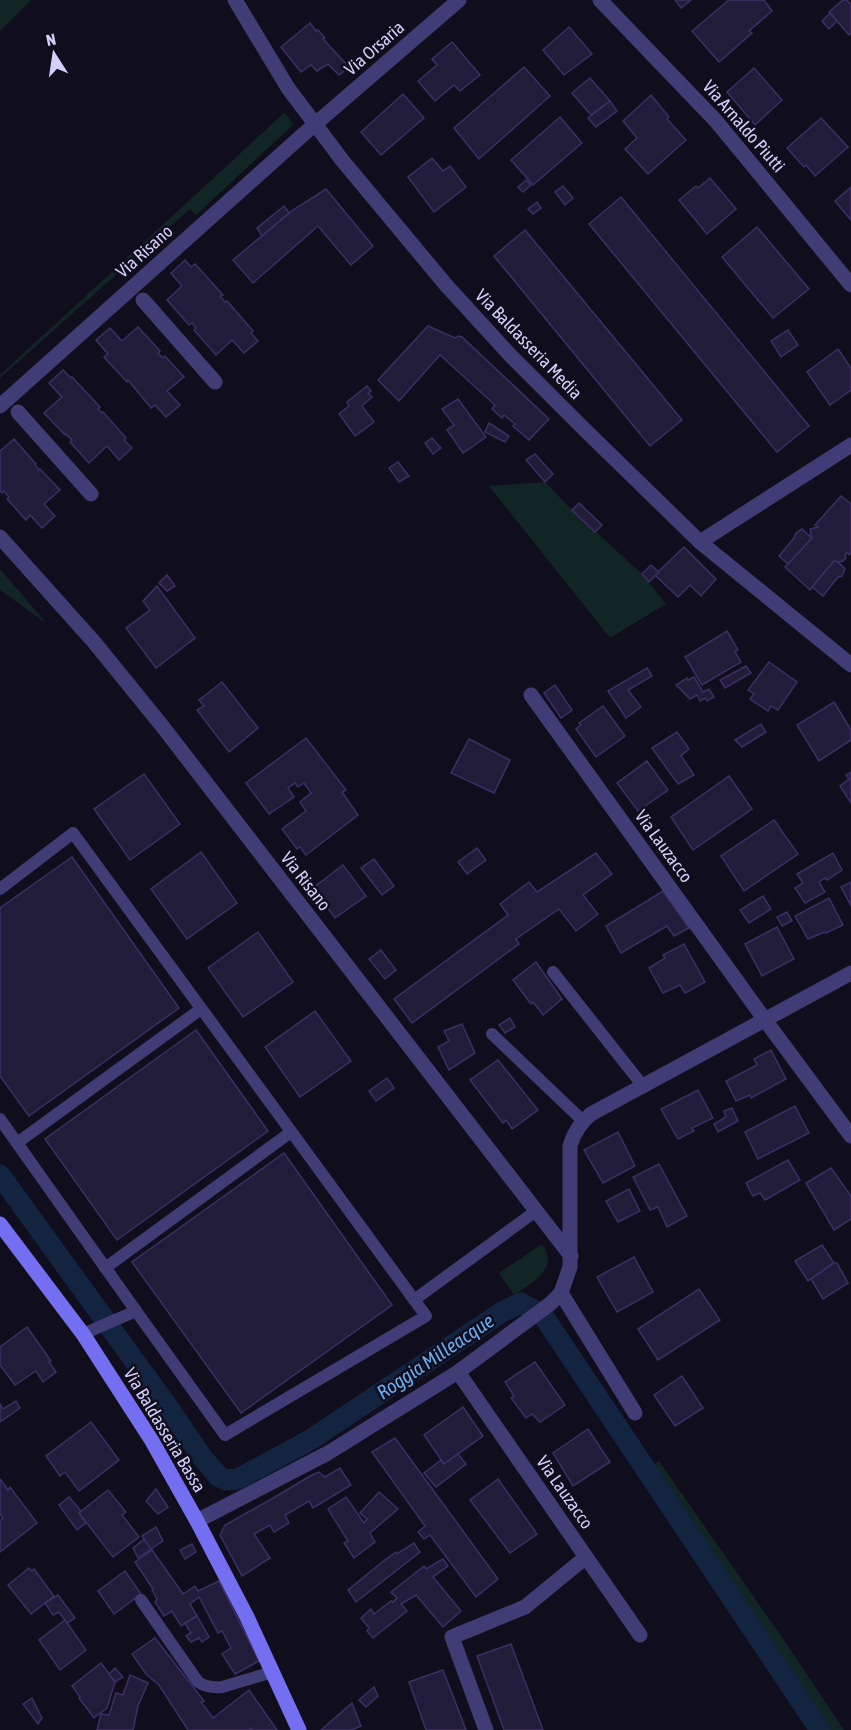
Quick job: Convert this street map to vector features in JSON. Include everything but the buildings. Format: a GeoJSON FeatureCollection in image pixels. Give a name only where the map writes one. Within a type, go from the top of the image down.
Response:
{"type":"FeatureCollection","features":[{"type":"Feature","properties":{"kind":"street","name":"Via Baldasseria Media"},"geometry":{"type":"LineString","coordinates":[[235,0],[288,87],[315,125],[446,285],[494,337],[700,542],[851,665]]}},
{"type":"Feature","properties":{"kind":"street","name":"Via Orsaria"},"geometry":{"type":"LineString","coordinates":[[315,125],[459,0]]}},
{"type":"Feature","properties":{"kind":"street","name":"Via Arnaldo Piutti"},"geometry":{"type":"LineString","coordinates":[[600,0],[716,122],[851,285]]}},
{"type":"Feature","properties":{"kind":"street","name":"Via Risano"},"geometry":{"type":"LineString","coordinates":[[0,406],[315,125]]}},
{"type":"Feature","properties":{"kind":"street"},"geometry":{"type":"LineString","coordinates":[[143,300],[215,382]]}},
{"type":"Feature","properties":{"kind":"street"},"geometry":{"type":"LineString","coordinates":[[18,412],[91,494]]}},
{"type":"Feature","properties":{"kind":"street"},"geometry":{"type":"LineString","coordinates":[[700,542],[851,445]]}},
{"type":"Feature","properties":{"kind":"street","name":"Via Risano"},"geometry":{"type":"LineString","coordinates":[[0,537],[94,642],[163,727],[571,1256]]}},
{"type":"Feature","properties":{"kind":"street","name":"Via Lauzacco"},"geometry":{"type":"LineString","coordinates":[[531,695],[851,1136]]}},
{"type":"Feature","properties":{"kind":"street"},"geometry":{"type":"LineString","coordinates":[[197,1521],[328,1453],[458,1372],[555,1299],[570,1267],[570,1146],[583,1120],[851,973]]}},
{"type":"Feature","properties":{"kind":"street","name":"Via Baldasseria Bassa"},"geometry":{"type":"LineString","coordinates":[[0,1224],[87,1332],[152,1441],[247,1617],[299,1730]]}},
{"type":"Feature","properties":{"kind":"street"},"geometry":{"type":"LineString","coordinates":[[555,1299],[635,1413]]}},
{"type":"Feature","properties":{"kind":"street","name":"Via Lauzacco"},"geometry":{"type":"LineString","coordinates":[[458,1372],[640,1635]]}},
{"type":"Feature","properties":{"kind":"street"},"geometry":{"type":"LineString","coordinates":[[486,1730],[452,1637],[525,1607],[586,1557]]}},
{"type":"Feature","properties":{"kind":"lane"},"geometry":{"type":"LineString","coordinates":[[0,890],[73,833],[426,1316],[225,1435],[0,1119]]}},
{"type":"Feature","properties":{"kind":"lane"},"geometry":{"type":"LineString","coordinates":[[553,972],[643,1086]]}},
{"type":"Feature","properties":{"kind":"lane"},"geometry":{"type":"LineString","coordinates":[[17,1143],[201,1009]]}},
{"type":"Feature","properties":{"kind":"lane"},"geometry":{"type":"LineString","coordinates":[[492,1034],[583,1120]]}},
{"type":"Feature","properties":{"kind":"lane"},"geometry":{"type":"LineString","coordinates":[[105,1268],[291,1132]]}},
{"type":"Feature","properties":{"kind":"lane"},"geometry":{"type":"LineString","coordinates":[[414,1300],[536,1211]]}},
{"type":"Feature","properties":{"kind":"lane"},"geometry":{"type":"LineString","coordinates":[[87,1332],[136,1311]]}},
{"type":"Feature","properties":{"kind":"lane"},"geometry":{"type":"LineString","coordinates":[[141,1600],[198,1682],[203,1685],[214,1688],[222,1687],[273,1672]]}},
{"type":"Feature","properties":{"kind":"green space"},"geometry":{"type":"Polygon","coordinates":[[[0,0],[31,0],[0,31],[0,0]]]}},
{"type":"Feature","properties":{"kind":"green space"},"geometry":{"type":"Polygon","coordinates":[[[285,112],[293,125],[196,215],[190,209],[0,378],[0,375],[285,112]]]}},
{"type":"Feature","properties":{"kind":"green space"},"geometry":{"type":"Polygon","coordinates":[[[545,482],[642,574],[666,604],[610,638],[489,486],[545,482]]]}},
{"type":"Feature","properties":{"kind":"green space"},"geometry":{"type":"Polygon","coordinates":[[[0,569],[47,624],[0,590],[0,569]]]}},
{"type":"Feature","properties":{"kind":"green space"},"geometry":{"type":"Polygon","coordinates":[[[542,1244],[547,1253],[546,1268],[536,1280],[514,1295],[499,1273],[542,1244]]]}},
{"type":"Feature","properties":{"kind":"green space"},"geometry":{"type":"Polygon","coordinates":[[[659,1461],[844,1730],[808,1730],[640,1474],[659,1461]]]}},
{"type":"Feature","properties":{"kind":"waterway","name":"Roggia Milleacque"},"geometry":{"type":"LineString","coordinates":[[0,1175],[202,1457],[218,1476],[226,1480],[238,1479],[310,1440],[502,1312],[521,1303],[542,1314],[820,1730]]}}]}
